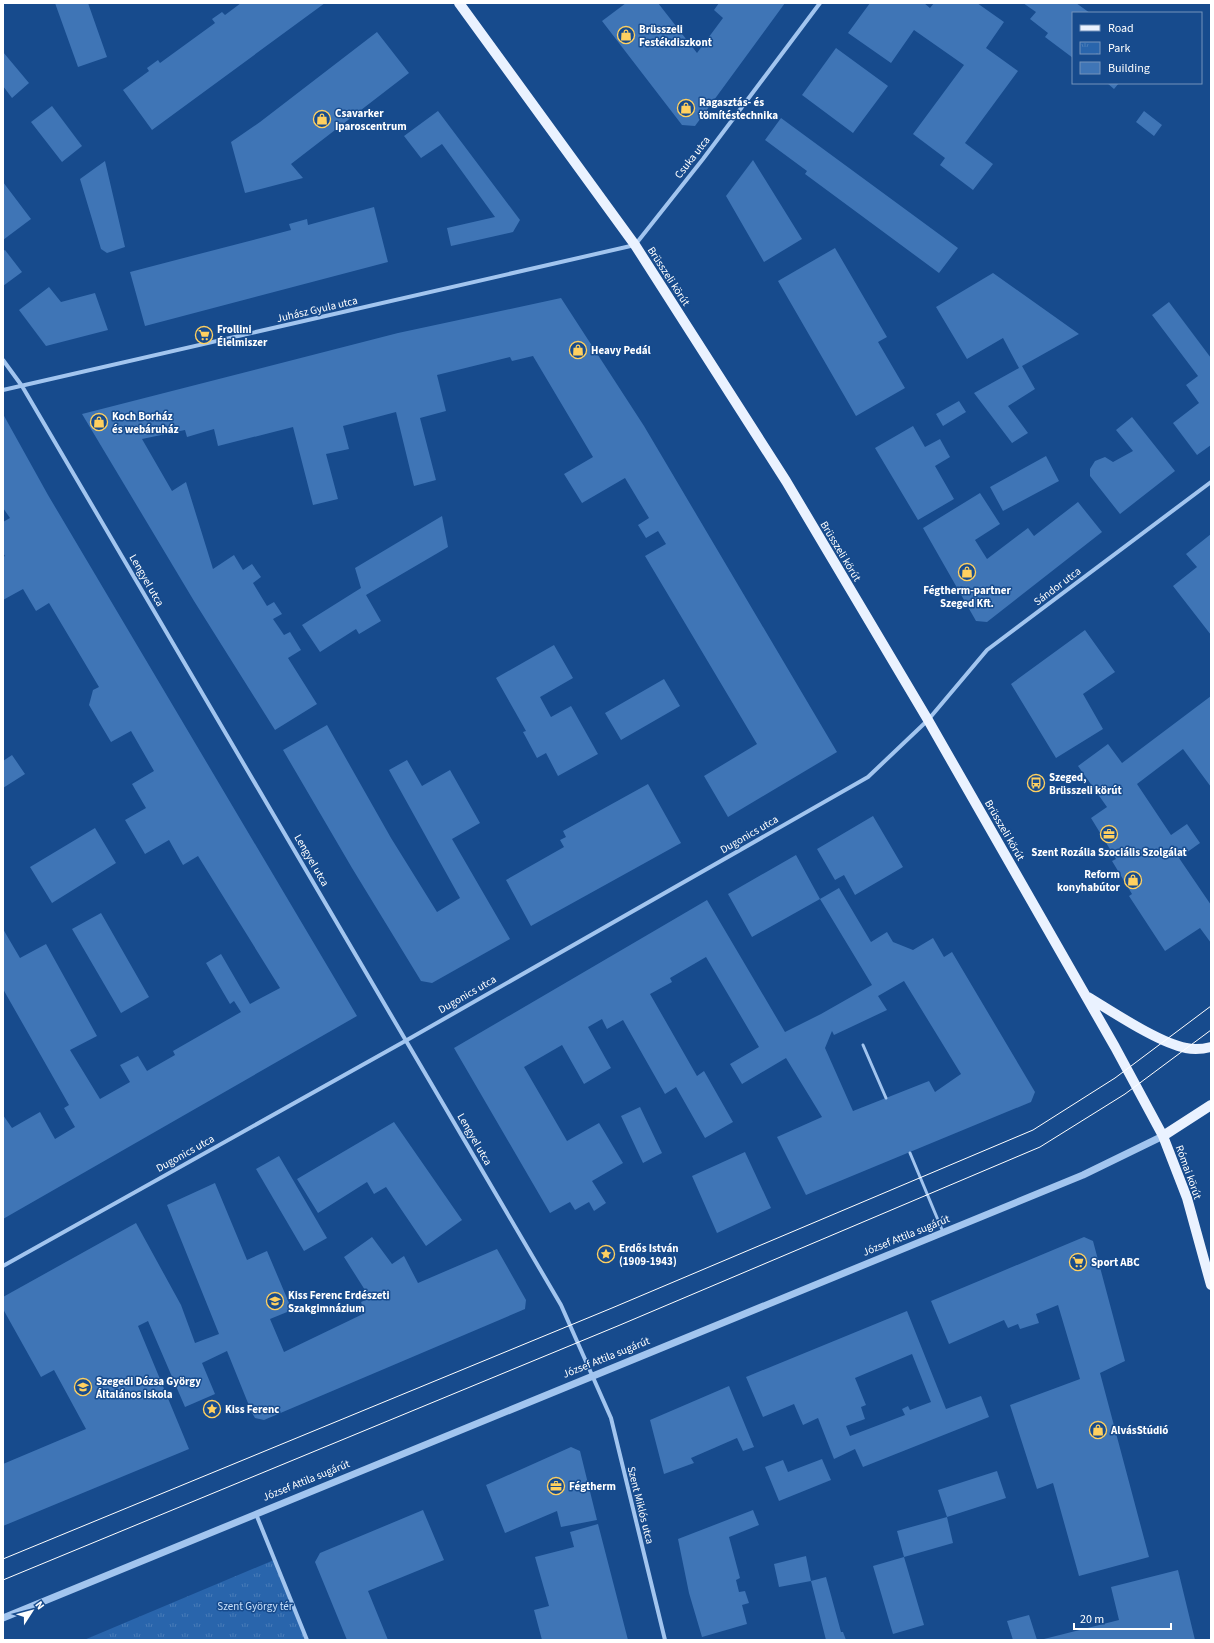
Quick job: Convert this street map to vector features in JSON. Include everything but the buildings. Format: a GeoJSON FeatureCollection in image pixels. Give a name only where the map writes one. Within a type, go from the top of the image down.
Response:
{"type":"FeatureCollection","features":[{"type":"Feature","properties":{"kind":"main road","name":"Brüsszeli körút"},"geometry":{"type":"LineString","coordinates":[[459,3],[635,245],[786,481],[928,720],[1086,996],[1163,1136]]}},
{"type":"Feature","properties":{"kind":"main road"},"geometry":{"type":"LineString","coordinates":[[1086,996],[1141,1028],[1166,1040],[1186,1048],[1202,1049],[1211,1047]]}},
{"type":"Feature","properties":{"kind":"main road","name":"József Attila sugárút"},"geometry":{"type":"LineString","coordinates":[[1163,1136],[1211,1105]]}},
{"type":"Feature","properties":{"kind":"main road","name":"Római körút"},"geometry":{"type":"LineString","coordinates":[[1163,1136],[1187,1198],[1211,1283]]}},
{"type":"Feature","properties":{"kind":"street","name":"Csuka utca"},"geometry":{"type":"LineString","coordinates":[[635,245],[703,159],[820,3]]}},
{"type":"Feature","properties":{"kind":"street","name":"Juhász Gyula utca"},"geometry":{"type":"LineString","coordinates":[[3,390],[635,245]]}},
{"type":"Feature","properties":{"kind":"street","name":"Lengyel utca"},"geometry":{"type":"LineString","coordinates":[[3,360],[22,386],[407,1040],[561,1305],[592,1376]]}},
{"type":"Feature","properties":{"kind":"street","name":"Sándor utca"},"geometry":{"type":"LineString","coordinates":[[928,720],[987,650],[1211,482]]}},
{"type":"Feature","properties":{"kind":"street","name":"Dugonics utca"},"geometry":{"type":"LineString","coordinates":[[3,1266],[407,1040],[868,777],[928,720]]}},
{"type":"Feature","properties":{"kind":"street","name":"József Attila sugárút"},"geometry":{"type":"LineString","coordinates":[[3,1618],[1083,1175],[1163,1136]]}},
{"type":"Feature","properties":{"kind":"street","name":"Szent Miklós utca"},"geometry":{"type":"LineString","coordinates":[[592,1376],[611,1418],[665,1640]]}},
{"type":"Feature","properties":{"kind":"street"},"geometry":{"type":"LineString","coordinates":[[256,1514],[307,1640]]}},
{"type":"Feature","properties":{"kind":"lane"},"geometry":{"type":"LineString","coordinates":[[863,1045],[886,1098]]}},
{"type":"Feature","properties":{"kind":"lane"},"geometry":{"type":"LineString","coordinates":[[910,1153],[943,1232]]}},
{"type":"Feature","properties":{"kind":"green space","name":"Szent György tér"},"geometry":{"type":"Polygon","coordinates":[[[274,1560],[307,1640],[84,1640],[274,1560]]]}},
{"type":"Feature","properties":{"kind":"tram line"},"geometry":{"type":"LineString","coordinates":[[3,1559],[612,1308],[1033,1130],[1115,1078],[1211,1006]]}},
{"type":"Feature","properties":{"kind":"tram line"},"geometry":{"type":"LineString","coordinates":[[3,1580],[620,1325],[1040,1147],[1125,1094],[1211,1030]]}},
{"type":"Feature","properties":{"kind":"place","name":"Brüsszeli Festékdiszkont"},"geometry":{"type":"Point","coordinates":[626,35]}},
{"type":"Feature","properties":{"kind":"place","name":"Ragasztás- és tömítéstechnika"},"geometry":{"type":"Point","coordinates":[686,108]}},
{"type":"Feature","properties":{"kind":"place","name":"Csavarker Iparoscentrum"},"geometry":{"type":"Point","coordinates":[322,119]}},
{"type":"Feature","properties":{"kind":"place","name":"Frollini Élelmiszer"},"geometry":{"type":"Point","coordinates":[204,335]}},
{"type":"Feature","properties":{"kind":"place","name":"Heavy Pedál"},"geometry":{"type":"Point","coordinates":[578,350]}},
{"type":"Feature","properties":{"kind":"place","name":"Koch Borház és webáruház"},"geometry":{"type":"Point","coordinates":[99,422]}},
{"type":"Feature","properties":{"kind":"place","name":"Fégtherm-partner Szeged Kft."},"geometry":{"type":"Point","coordinates":[967,572]}},
{"type":"Feature","properties":{"kind":"place","name":"Szeged, Brüsszeli körút"},"geometry":{"type":"Point","coordinates":[1036,783]}},
{"type":"Feature","properties":{"kind":"place","name":"Szent Rozália Szociális Szolgálat"},"geometry":{"type":"Point","coordinates":[1109,834]}},
{"type":"Feature","properties":{"kind":"place","name":"Reform konyhabútor"},"geometry":{"type":"Point","coordinates":[1133,880]}},
{"type":"Feature","properties":{"kind":"place","name":"Erdős István (1909-1943)"},"geometry":{"type":"Point","coordinates":[606,1254]}},
{"type":"Feature","properties":{"kind":"place","name":"Sport ABC"},"geometry":{"type":"Point","coordinates":[1078,1262]}},
{"type":"Feature","properties":{"kind":"place","name":"Kiss Ferenc Erdészeti Szakgimnázium"},"geometry":{"type":"Point","coordinates":[275,1301]}},
{"type":"Feature","properties":{"kind":"place","name":"Szegedi Dózsa György Általános Iskola"},"geometry":{"type":"Point","coordinates":[83,1387]}},
{"type":"Feature","properties":{"kind":"place","name":"Kiss Ferenc"},"geometry":{"type":"Point","coordinates":[212,1409]}},
{"type":"Feature","properties":{"kind":"place","name":"AlvásStúdió"},"geometry":{"type":"Point","coordinates":[1098,1430]}},
{"type":"Feature","properties":{"kind":"place","name":"Fégtherm"},"geometry":{"type":"Point","coordinates":[556,1486]}}]}
